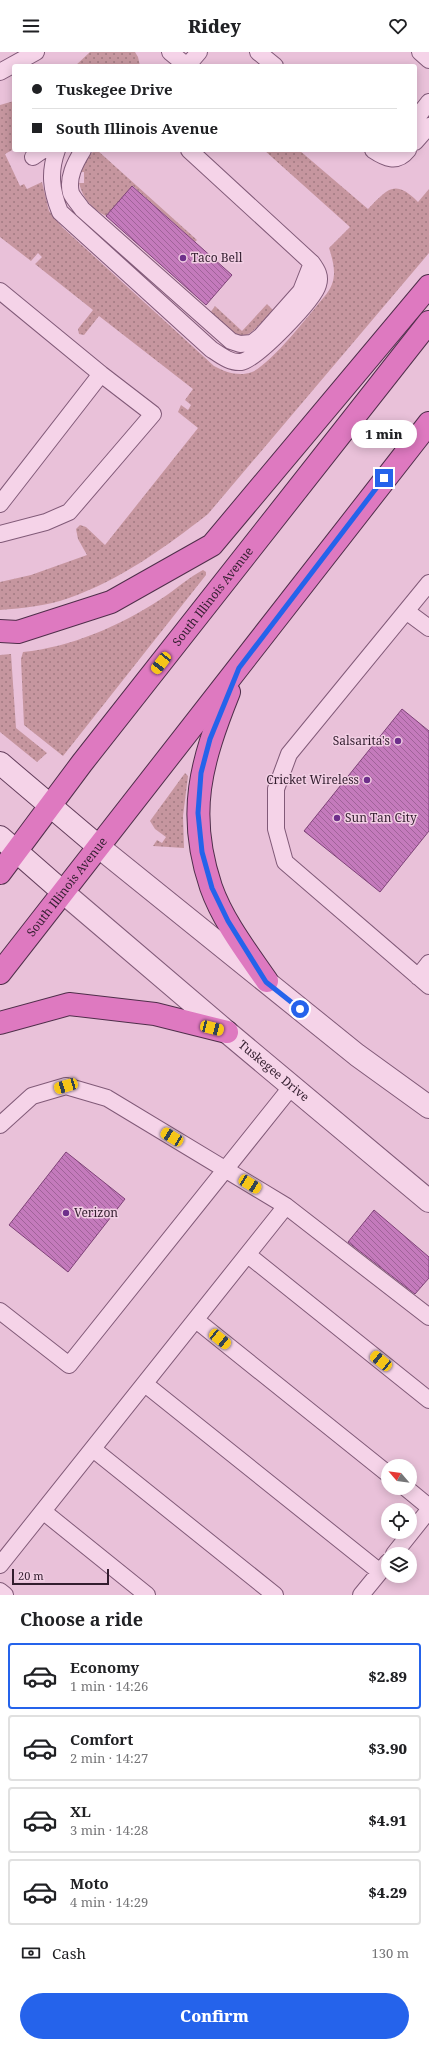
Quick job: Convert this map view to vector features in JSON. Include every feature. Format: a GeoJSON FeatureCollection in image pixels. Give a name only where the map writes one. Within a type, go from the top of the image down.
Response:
{"type":"FeatureCollection","features":[{"type":"Feature","properties":{"kind":"highway"},"geometry":{"type":"LineString","coordinates":[[0,631],[18,632],[111,602],[212,545],[429,286]]}},
{"type":"Feature","properties":{"kind":"highway","name":"South Illinois Avenue"},"geometry":{"type":"LineString","coordinates":[[0,873],[87,756],[429,322]]}},
{"type":"Feature","properties":{"kind":"highway","name":"South Illinois Avenue"},"geometry":{"type":"LineString","coordinates":[[0,973],[64,893],[394,466],[429,423]]}},
{"type":"Feature","properties":{"kind":"highway"},"geometry":{"type":"LineString","coordinates":[[239,668],[210,739],[201,773],[198,813],[202,852],[212,888],[228,921],[266,982]]}},
{"type":"Feature","properties":{"kind":"highway"},"geometry":{"type":"LineString","coordinates":[[0,1023],[69,1004],[155,1014],[227,1032]]}},
{"type":"Feature","properties":{"kind":"street"},"geometry":{"type":"LineString","coordinates":[[0,763],[99,847],[357,1055],[429,1107]]}},
{"type":"Feature","properties":{"kind":"street","name":"Tuskegee Drive"},"geometry":{"type":"LineString","coordinates":[[0,837],[227,1032],[429,1201]]}},
{"type":"Feature","properties":{"kind":"lane"},"geometry":{"type":"LineString","coordinates":[[14,64],[36,52]]}},
{"type":"Feature","properties":{"kind":"lane"},"geometry":{"type":"LineString","coordinates":[[170,52],[185,64]]}},
{"type":"Feature","properties":{"kind":"lane"},"geometry":{"type":"LineString","coordinates":[[189,64],[198,52]]}},
{"type":"Feature","properties":{"kind":"lane"},"geometry":{"type":"LineString","coordinates":[[258,52],[273,64]]}},
{"type":"Feature","properties":{"kind":"lane"},"geometry":{"type":"LineString","coordinates":[[420,52],[429,60]]}},
{"type":"Feature","properties":{"kind":"lane"},"geometry":{"type":"LineString","coordinates":[[0,72],[12,65]]}},
{"type":"Feature","properties":{"kind":"lane"},"geometry":{"type":"LineString","coordinates":[[417,117],[429,102]]}},
{"type":"Feature","properties":{"kind":"lane"},"geometry":{"type":"LineString","coordinates":[[417,140],[429,126]]}},
{"type":"Feature","properties":{"kind":"lane"},"geometry":{"type":"LineString","coordinates":[[56,152],[51,172],[52,185],[60,212],[211,349],[231,361],[242,362],[254,357],[307,302],[318,286],[319,276],[312,263],[191,152]]}},
{"type":"Feature","properties":{"kind":"lane"},"geometry":{"type":"LineString","coordinates":[[82,152],[70,178],[71,193],[82,209],[223,336],[231,341],[240,344],[252,343],[260,336],[301,291],[312,263]]}},
{"type":"Feature","properties":{"kind":"lane"},"geometry":{"type":"LineString","coordinates":[[377,152],[391,159],[399,158],[406,152]]}},
{"type":"Feature","properties":{"kind":"lane"},"geometry":{"type":"LineString","coordinates":[[0,291],[153,414],[69,512],[46,522],[0,534]]}},
{"type":"Feature","properties":{"kind":"lane"},"geometry":{"type":"LineString","coordinates":[[0,504],[102,374]]}},
{"type":"Feature","properties":{"kind":"lane"},"geometry":{"type":"LineString","coordinates":[[429,583],[289,754],[276,789],[276,829],[285,862],[424,981],[429,963]]}},
{"type":"Feature","properties":{"kind":"lane"},"geometry":{"type":"LineString","coordinates":[[406,611],[429,628]]}},
{"type":"Feature","properties":{"kind":"lane"},"geometry":{"type":"LineString","coordinates":[[0,1125],[32,1096],[66,1086],[107,1098],[286,1206],[429,1317]]}},
{"type":"Feature","properties":{"kind":"lane"},"geometry":{"type":"LineString","coordinates":[[0,1311],[69,1365],[292,1086]]}},
{"type":"Feature","properties":{"kind":"lane"},"geometry":{"type":"LineString","coordinates":[[0,1565],[44,1512],[286,1206]]}},
{"type":"Feature","properties":{"kind":"lane"},"geometry":{"type":"LineString","coordinates":[[248,1255],[429,1400]]}},
{"type":"Feature","properties":{"kind":"lane"},"geometry":{"type":"LineString","coordinates":[[196,1320],[381,1468]]}},
{"type":"Feature","properties":{"kind":"lane"},"geometry":{"type":"LineString","coordinates":[[144,1384],[381,1565]]}},
{"type":"Feature","properties":{"kind":"lane"},"geometry":{"type":"LineString","coordinates":[[93,1449],[275,1595]]}},
{"type":"Feature","properties":{"kind":"lane"},"geometry":{"type":"LineString","coordinates":[[414,1495],[429,1507]]}},
{"type":"Feature","properties":{"kind":"lane"},"geometry":{"type":"LineString","coordinates":[[400,1547],[429,1510]]}},
{"type":"Feature","properties":{"kind":"lane"},"geometry":{"type":"LineString","coordinates":[[44,1512],[147,1595]]}},
{"type":"Feature","properties":{"kind":"lane"},"geometry":{"type":"LineString","coordinates":[[361,1595],[381,1571]]}},
{"type":"Feature","properties":{"kind":"lane"},"geometry":{"type":"LineString","coordinates":[[0,1591],[5,1595]]}},
{"type":"Feature","properties":{"kind":"shaded area"},"geometry":{"type":"Polygon","coordinates":[[[90,52],[135,52],[140,64],[77,64],[90,52]]]}},
{"type":"Feature","properties":{"kind":"shaded area"},"geometry":{"type":"Polygon","coordinates":[[[12,102],[12,150],[5,154],[20,186],[24,184],[27,189],[42,182],[49,211],[62,227],[214,366],[223,370],[237,374],[252,372],[269,359],[290,338],[332,285],[334,268],[329,248],[350,227],[266,152],[301,152],[368,209],[391,189],[403,190],[418,202],[429,189],[429,253],[208,514],[176,539],[142,562],[88,591],[44,605],[0,610],[0,582],[31,575],[87,555],[78,539],[76,529],[80,525],[86,527],[105,545],[198,428],[178,412],[181,405],[188,410],[191,405],[185,400],[193,389],[99,316],[84,335],[79,334],[78,329],[93,310],[35,264],[42,257],[38,253],[31,261],[0,237],[0,105],[12,102]]]}},
{"type":"Feature","properties":{"kind":"shaded area"},"geometry":{"type":"Polygon","coordinates":[[[93,152],[99,152],[197,240],[195,242],[133,186],[106,216],[96,210],[86,199],[79,183],[84,183],[84,172],[80,172],[86,158],[93,152]]]}},
{"type":"Feature","properties":{"kind":"shaded area"},"geometry":{"type":"Polygon","coordinates":[[[267,304],[273,310],[255,329],[243,336],[230,330],[210,313],[215,306],[242,331],[267,304]]]}},
{"type":"Feature","properties":{"kind":"shaded area"},"geometry":{"type":"Polygon","coordinates":[[[203,570],[206,572],[206,575],[63,756],[24,725],[21,659],[23,652],[59,645],[95,634],[145,609],[203,570]]]}},
{"type":"Feature","properties":{"kind":"shaded area"},"geometry":{"type":"Polygon","coordinates":[[[11,654],[16,728],[47,753],[37,762],[0,732],[0,655],[11,654]]]}},
{"type":"Feature","properties":{"kind":"shaded area"},"geometry":{"type":"Polygon","coordinates":[[[185,773],[188,776],[183,816],[184,848],[153,846],[157,840],[162,843],[166,837],[155,829],[150,821],[185,773]]]}},
{"type":"Feature","properties":{"kind":"building","name":"Taco Bell"},"geometry":{"type":"Polygon","coordinates":[[[132,186],[232,275],[206,305],[106,216],[132,186]]]}},
{"type":"Feature","properties":{"kind":"building"},"geometry":{"type":"Polygon","coordinates":[[[402,709],[429,731],[429,831],[380,892],[304,831],[402,709]]]}},
{"type":"Feature","properties":{"kind":"building"},"geometry":{"type":"Polygon","coordinates":[[[66,1152],[125,1199],[68,1272],[9,1225],[66,1152]]]}},
{"type":"Feature","properties":{"kind":"building"},"geometry":{"type":"Polygon","coordinates":[[[374,1210],[429,1257],[429,1278],[415,1294],[348,1242],[374,1210]]]}},
{"type":"Feature","properties":{"kind":"place","name":"Taco Bell"},"geometry":{"type":"Point","coordinates":[183,258]}},
{"type":"Feature","properties":{"kind":"place","name":"Salsarita's"},"geometry":{"type":"Point","coordinates":[398,741]}},
{"type":"Feature","properties":{"kind":"place","name":"Cricket Wireless"},"geometry":{"type":"Point","coordinates":[367,780]}},
{"type":"Feature","properties":{"kind":"place","name":"Sun Tan City"},"geometry":{"type":"Point","coordinates":[337,818]}},
{"type":"Feature","properties":{"kind":"place","name":"Verizon"},"geometry":{"type":"Point","coordinates":[66,1213]}},
{"type":"Feature","properties":{"kind":"route"},"geometry":{"type":"LineString","coordinates":[[300,1009],[266,982],[228,921],[212,888],[202,852],[198,813],[201,773],[210,739],[239,668],[384,478]]}}]}
